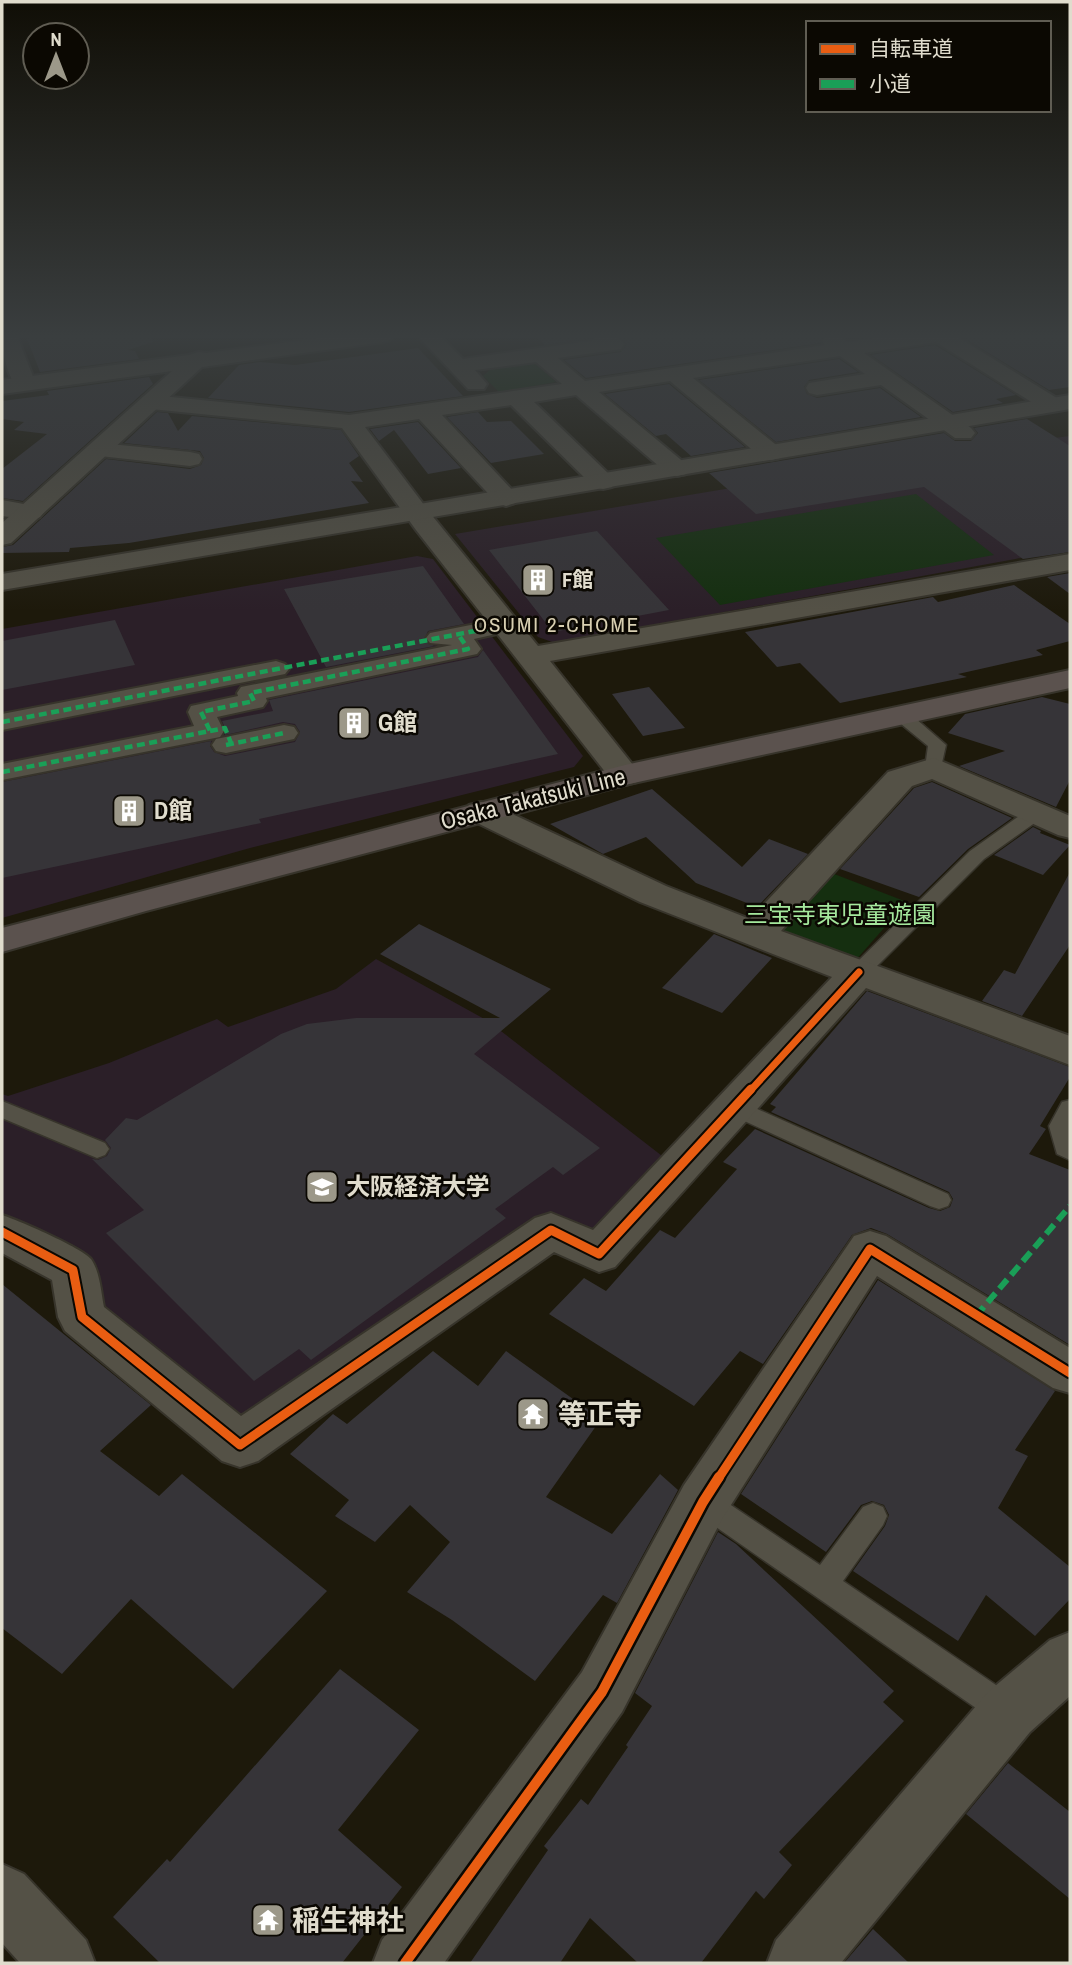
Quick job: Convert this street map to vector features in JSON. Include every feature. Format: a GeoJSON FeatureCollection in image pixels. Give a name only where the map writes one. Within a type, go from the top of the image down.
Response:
{"type":"FeatureCollection","features":[{"type":"Feature","properties":{"kind":"main road","name":"Osaka Takatsuki Line"},"geometry":{"type":"LineString","coordinates":[[2,940],[133,903],[625,775],[1070,679]]}},
{"type":"Feature","properties":{"kind":"street"},"geometry":{"type":"LineString","coordinates":[[2,537],[124,428]]}},
{"type":"Feature","properties":{"kind":"street"},"geometry":{"type":"LineString","coordinates":[[353,428],[421,519],[625,775]]}},
{"type":"Feature","properties":{"kind":"street"},"geometry":{"type":"LineString","coordinates":[[441,428],[506,498]]}},
{"type":"Feature","properties":{"kind":"street"},"geometry":{"type":"LineString","coordinates":[[538,428],[603,482]]}},
{"type":"Feature","properties":{"kind":"street"},"geometry":{"type":"LineString","coordinates":[[629,428],[677,469]]}},
{"type":"Feature","properties":{"kind":"street"},"geometry":{"type":"LineString","coordinates":[[740,428],[771,453]]}},
{"type":"Feature","properties":{"kind":"street"},"geometry":{"type":"LineString","coordinates":[[2,583],[421,519],[506,498],[771,453],[955,428]]}},
{"type":"Feature","properties":{"kind":"street"},"geometry":{"type":"LineString","coordinates":[[2,597],[421,519],[955,428]]}},
{"type":"Feature","properties":{"kind":"street"},"geometry":{"type":"LineString","coordinates":[[100,450],[190,459]]}},
{"type":"Feature","properties":{"kind":"street"},"geometry":{"type":"LineString","coordinates":[[2,508],[31,512]]}},
{"type":"Feature","properties":{"kind":"street"},"geometry":{"type":"LineString","coordinates":[[530,656],[1070,562]]}},
{"type":"Feature","properties":{"kind":"street"},"geometry":{"type":"LineString","coordinates":[[223,740],[201,712],[254,701],[250,693],[331,680],[451,649],[506,625]]}},
{"type":"Feature","properties":{"kind":"street"},"geometry":{"type":"LineString","coordinates":[[2,722],[451,649]]}},
{"type":"Feature","properties":{"kind":"street"},"geometry":{"type":"LineString","coordinates":[[2,772],[284,733]]}},
{"type":"Feature","properties":{"kind":"street"},"geometry":{"type":"LineString","coordinates":[[757,934],[900,779],[934,768],[1070,828]]}},
{"type":"Feature","properties":{"kind":"street"},"geometry":{"type":"LineString","coordinates":[[481,812],[653,894],[833,965],[859,972],[1070,1051]]}},
{"type":"Feature","properties":{"kind":"street"},"geometry":{"type":"LineString","coordinates":[[2,1232],[73,1270],[82,1317],[240,1444],[551,1230],[599,1254],[859,972]]}},
{"type":"Feature","properties":{"kind":"street"},"geometry":{"type":"LineString","coordinates":[[405,1963],[602,1692],[703,1502],[870,1249],[1070,1373]]}},
{"type":"Feature","properties":{"kind":"street"},"geometry":{"type":"LineString","coordinates":[[799,1963],[1009,1712],[1070,1659]]}},
{"type":"Feature","properties":{"kind":"street"},"geometry":{"type":"LineString","coordinates":[[2,1896],[63,1963]]}},
{"type":"Feature","properties":{"kind":"lane"},"geometry":{"type":"LineString","coordinates":[[901,715],[937,745],[934,768]]}},
{"type":"Feature","properties":{"kind":"lane"},"geometry":{"type":"LineString","coordinates":[[859,972],[976,855],[1036,813]]}},
{"type":"Feature","properties":{"kind":"lane"},"geometry":{"type":"LineString","coordinates":[[735,1107],[939,1200]]}},
{"type":"Feature","properties":{"kind":"lane"},"geometry":{"type":"LineString","coordinates":[[1070,1108],[1061,1126],[1065,1148],[1070,1151]]}},
{"type":"Feature","properties":{"kind":"lane"},"geometry":{"type":"LineString","coordinates":[[2,1109],[97,1149]]}},
{"type":"Feature","properties":{"kind":"lane"},"geometry":{"type":"LineString","coordinates":[[703,1502],[1009,1712]]}},
{"type":"Feature","properties":{"kind":"lane"},"geometry":{"type":"LineString","coordinates":[[824,1584],[873,1516]]}},
{"type":"Feature","properties":{"kind":"shaded area"},"geometry":{"type":"Polygon","coordinates":[[[1070,436],[1070,549],[555,643],[538,637],[455,534],[960,450],[1070,436]]]}},
{"type":"Feature","properties":{"kind":"shaded area"},"geometry":{"type":"Polygon","coordinates":[[[417,556],[433,559],[583,756],[574,767],[250,848],[2,918],[2,629],[417,556]]]}},
{"type":"Feature","properties":{"kind":"shaded area","name":"大阪経済大学"},"geometry":{"type":"Polygon","coordinates":[[[376,959],[488,1021],[666,1159],[594,1240],[547,1217],[265,1421],[226,1422],[95,1310],[94,1264],[2,1214],[2,1094],[8,1096],[109,1063],[217,1019],[228,1027],[336,989],[376,959]]]}},
{"type":"Feature","properties":{"kind":"green space"},"geometry":{"type":"Polygon","coordinates":[[[916,494],[994,555],[720,605],[656,538],[916,494]]]}},
{"type":"Feature","properties":{"kind":"green space","name":"三宝寺東児童遊園"},"geometry":{"type":"Polygon","coordinates":[[[829,872],[907,902],[855,961],[775,928],[829,872]]]}},
{"type":"Feature","properties":{"kind":"building"},"geometry":{"type":"Polygon","coordinates":[[[17,428],[104,428],[23,501],[2,498],[2,469],[47,434],[14,430],[17,428]]]}},
{"type":"Feature","properties":{"kind":"building"},"geometry":{"type":"Polygon","coordinates":[[[140,428],[176,428],[178,431],[181,428],[341,430],[359,456],[349,463],[363,482],[351,481],[369,503],[129,543],[70,548],[69,552],[2,553],[2,547],[13,545],[106,459],[190,469],[201,465],[204,458],[200,451],[124,443],[140,428]]]}},
{"type":"Feature","properties":{"kind":"building"},"geometry":{"type":"Polygon","coordinates":[[[423,428],[461,468],[428,474],[394,430],[379,441],[370,429],[423,428]]]}},
{"type":"Feature","properties":{"kind":"building"},"geometry":{"type":"Polygon","coordinates":[[[457,428],[518,428],[544,454],[491,463],[457,428]]]}},
{"type":"Feature","properties":{"kind":"building"},"geometry":{"type":"Polygon","coordinates":[[[646,428],[722,428],[745,447],[691,456],[666,434],[656,436],[646,428]]]}},
{"type":"Feature","properties":{"kind":"building"},"geometry":{"type":"Polygon","coordinates":[[[758,428],[859,428],[776,442],[758,428]]]}},
{"type":"Feature","properties":{"kind":"building"},"geometry":{"type":"Polygon","coordinates":[[[974,428],[1041,428],[1070,446],[1070,552],[1023,559],[924,487],[756,514],[709,473],[944,433],[955,441],[971,441],[978,433],[974,428]]]}},
{"type":"Feature","properties":{"kind":"building","name":"F館"},"geometry":{"type":"Polygon","coordinates":[[[597,531],[669,610],[553,632],[489,550],[597,531]]]}},
{"type":"Feature","properties":{"kind":"building"},"geometry":{"type":"Polygon","coordinates":[[[423,566],[464,624],[428,631],[424,640],[434,646],[326,667],[284,589],[423,566]]]}},
{"type":"Feature","properties":{"kind":"building"},"geometry":{"type":"Polygon","coordinates":[[[1070,573],[1070,594],[1047,577],[1070,573]]]}},
{"type":"Feature","properties":{"kind":"building"},"geometry":{"type":"Polygon","coordinates":[[[1014,585],[1070,624],[1070,641],[1036,650],[1043,655],[958,674],[967,677],[840,703],[800,663],[777,667],[745,632],[933,597],[938,602],[1014,585]]]}},
{"type":"Feature","properties":{"kind":"building"},"geometry":{"type":"Polygon","coordinates":[[[115,620],[135,665],[2,690],[2,641],[115,620]]]}},
{"type":"Feature","properties":{"kind":"building"},"geometry":{"type":"Polygon","coordinates":[[[483,650],[558,754],[259,819],[261,823],[2,878],[2,782],[211,741],[210,746],[214,752],[225,756],[295,742],[300,732],[295,724],[283,722],[225,735],[222,721],[273,711],[269,700],[478,657],[483,650]]]}},
{"type":"Feature","properties":{"kind":"building"},"geometry":{"type":"Polygon","coordinates":[[[649,687],[685,728],[643,736],[612,694],[649,687]]]}},
{"type":"Feature","properties":{"kind":"building"},"geometry":{"type":"Polygon","coordinates":[[[1042,697],[1070,704],[1070,780],[1056,807],[959,766],[1005,751],[948,733],[965,714],[1042,697]]]}},
{"type":"Feature","properties":{"kind":"building"},"geometry":{"type":"Polygon","coordinates":[[[932,782],[1012,818],[968,849],[919,897],[840,869],[914,788],[932,782]]]}},
{"type":"Feature","properties":{"kind":"building"},"geometry":{"type":"Polygon","coordinates":[[[652,789],[742,867],[769,839],[808,854],[757,907],[696,883],[646,837],[603,854],[550,824],[652,789]]]}},
{"type":"Feature","properties":{"kind":"building"},"geometry":{"type":"Polygon","coordinates":[[[1033,827],[1041,831],[1040,833],[1070,845],[1043,875],[994,855],[1033,827]]]}},
{"type":"Feature","properties":{"kind":"building"},"geometry":{"type":"Polygon","coordinates":[[[1070,872],[1070,945],[1022,1016],[982,1001],[1004,970],[1015,974],[1070,872]]]}},
{"type":"Feature","properties":{"kind":"building","name":"大阪経済大学"},"geometry":{"type":"Polygon","coordinates":[[[419,924],[551,989],[474,1054],[600,1148],[563,1175],[553,1167],[495,1209],[506,1218],[311,1360],[299,1349],[254,1381],[106,1233],[144,1210],[92,1159],[98,1160],[107,1156],[111,1148],[105,1140],[126,1118],[137,1120],[281,1034],[307,1024],[356,1018],[500,1018],[380,954],[419,924]]]}},
{"type":"Feature","properties":{"kind":"building"},"geometry":{"type":"Polygon","coordinates":[[[714,934],[772,958],[722,1013],[662,988],[714,934]]]}},
{"type":"Feature","properties":{"kind":"building"},"geometry":{"type":"Polygon","coordinates":[[[867,991],[1070,1067],[1070,1077],[1040,1126],[1046,1129],[1029,1154],[1070,1170],[1070,1345],[887,1234],[871,1228],[852,1235],[763,1364],[740,1351],[694,1406],[549,1314],[584,1278],[606,1291],[660,1230],[675,1238],[737,1169],[723,1162],[755,1129],[929,1208],[940,1211],[950,1207],[953,1199],[949,1192],[771,1112],[776,1107],[770,1104],[867,991]]]}},
{"type":"Feature","properties":{"kind":"building"},"geometry":{"type":"Polygon","coordinates":[[[878,1280],[1055,1391],[1015,1450],[1028,1456],[998,1508],[1070,1567],[1070,1599],[1035,1636],[986,1595],[958,1641],[853,1571],[885,1526],[889,1515],[884,1505],[872,1501],[861,1505],[826,1552],[741,1494],[878,1280]]]}},
{"type":"Feature","properties":{"kind":"building"},"geometry":{"type":"Polygon","coordinates":[[[2,1284],[151,1405],[100,1451],[159,1496],[182,1474],[327,1591],[233,1689],[131,1599],[62,1674],[2,1628],[2,1284]]]}},
{"type":"Feature","properties":{"kind":"building"},"geometry":{"type":"Polygon","coordinates":[[[433,1351],[478,1386],[506,1351],[601,1419],[546,1497],[612,1534],[660,1474],[678,1490],[617,1603],[603,1595],[535,1681],[452,1620],[407,1592],[450,1542],[410,1505],[375,1542],[335,1516],[349,1500],[290,1454],[333,1414],[347,1424],[433,1351]]]}},
{"type":"Feature","properties":{"kind":"building"},"geometry":{"type":"Polygon","coordinates":[[[718,1532],[736,1544],[894,1691],[883,1702],[904,1721],[779,1852],[792,1865],[764,1899],[756,1891],[701,1963],[638,1963],[590,1918],[560,1963],[470,1963],[548,1850],[544,1846],[581,1799],[588,1805],[628,1747],[626,1745],[652,1706],[635,1693],[718,1532]]]}},
{"type":"Feature","properties":{"kind":"building"},"geometry":{"type":"Polygon","coordinates":[[[340,1669],[419,1730],[338,1830],[402,1887],[342,1963],[160,1963],[113,1917],[167,1859],[170,1862],[340,1669]]]}},
{"type":"Feature","properties":{"kind":"building"},"geometry":{"type":"Polygon","coordinates":[[[1008,1763],[1070,1812],[1070,1899],[966,1814],[1008,1763]]]}},
{"type":"Feature","properties":{"kind":"building"},"geometry":{"type":"Polygon","coordinates":[[[873,1929],[909,1963],[844,1963],[873,1929]]]}},
{"type":"Feature","properties":{"kind":"marked path"},"geometry":{"type":"LineString","coordinates":[[2,722],[506,625]]}},
{"type":"Feature","properties":{"kind":"marked path"},"geometry":{"type":"LineString","coordinates":[[2,772],[210,731],[201,712],[254,701],[250,693],[468,649],[458,634]]}},
{"type":"Feature","properties":{"kind":"marked path"},"geometry":{"type":"LineString","coordinates":[[210,731],[225,728],[231,743]]}},
{"type":"Feature","properties":{"kind":"marked path"},"geometry":{"type":"LineString","coordinates":[[226,745],[284,733]]}},
{"type":"Feature","properties":{"kind":"marked path"},"geometry":{"type":"LineString","coordinates":[[976,1316],[1070,1206]]}},
{"type":"Feature","properties":{"kind":"cycle path"},"geometry":{"type":"LineString","coordinates":[[2,1232],[73,1270],[82,1317],[240,1445],[551,1230],[599,1254],[859,972]]}},
{"type":"Feature","properties":{"kind":"cycle path"},"geometry":{"type":"LineString","coordinates":[[405,1963],[602,1692],[703,1502],[870,1249],[1070,1373]]}},
{"type":"Feature","properties":{"kind":"place","name":"F館"},"geometry":{"type":"Point","coordinates":[538,580]}},
{"type":"Feature","properties":{"kind":"place","name":"G館"},"geometry":{"type":"Point","coordinates":[354,723]}},
{"type":"Feature","properties":{"kind":"place","name":"D館"},"geometry":{"type":"Point","coordinates":[129,811]}},
{"type":"Feature","properties":{"kind":"place","name":"大阪経済大学"},"geometry":{"type":"Point","coordinates":[322,1187]}},
{"type":"Feature","properties":{"kind":"place","name":"等正寺"},"geometry":{"type":"Point","coordinates":[533,1414]}},
{"type":"Feature","properties":{"kind":"place","name":"稲生神社"},"geometry":{"type":"Point","coordinates":[268,1920]}},
{"type":"Feature","properties":{"kind":"district","name":"OSUMI 2-CHOME"},"geometry":{"type":"Point","coordinates":[557,625]}}]}
